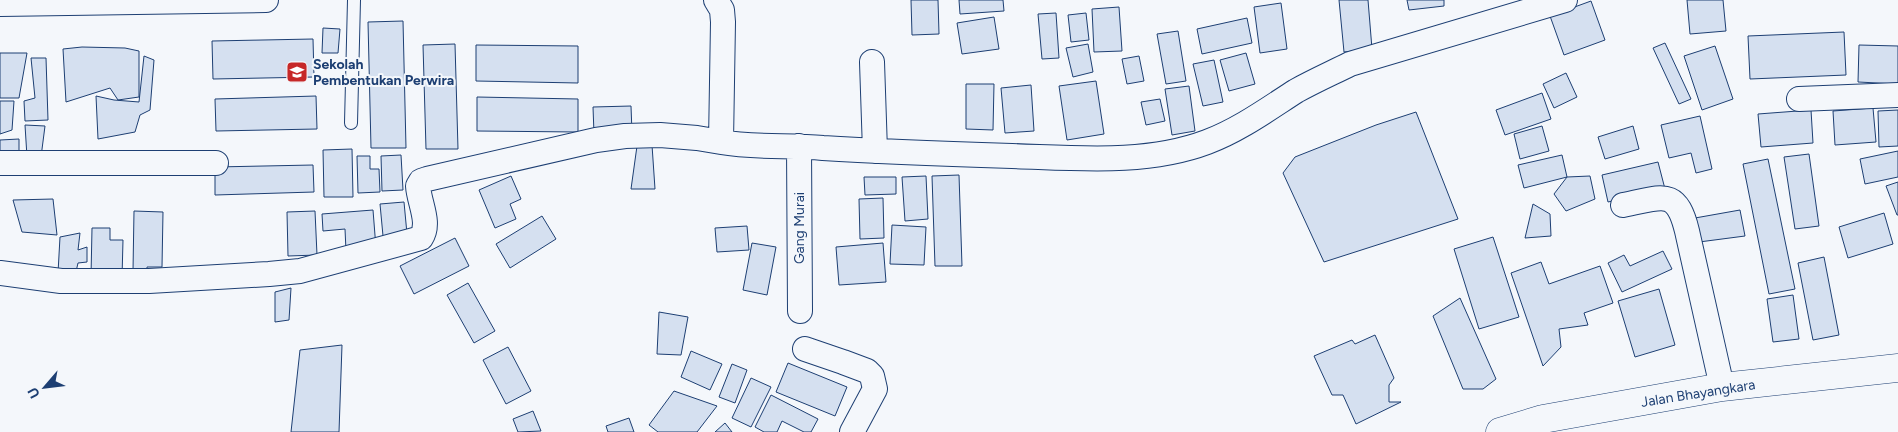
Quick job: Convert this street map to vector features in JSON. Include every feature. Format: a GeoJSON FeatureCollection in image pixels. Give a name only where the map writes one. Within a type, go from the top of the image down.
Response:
{"type":"FeatureCollection","features":[{"type":"Feature","properties":{"kind":"highway","name":"Jalan Bhayangkara"},"geometry":{"type":"LineString","coordinates":[[1500,432],[1543,419],[1722,387],[1898,368]]}},
{"type":"Feature","properties":{"kind":"street"},"geometry":{"type":"LineString","coordinates":[[0,4],[266,0]]}},
{"type":"Feature","properties":{"kind":"street"},"geometry":{"type":"LineString","coordinates":[[716,0],[722,10],[721,142]]}},
{"type":"Feature","properties":{"kind":"street"},"geometry":{"type":"LineString","coordinates":[[0,273],[61,281],[149,281],[300,271],[421,238],[426,225],[418,186],[421,181],[596,140],[625,136],[660,135],[697,138],[750,146],[799,146],[876,151],[1085,158],[1172,152],[1208,141],[1255,117],[1320,78],[1350,64],[1565,0]]}},
{"type":"Feature","properties":{"kind":"street"},"geometry":{"type":"LineString","coordinates":[[872,62],[876,151]]}},
{"type":"Feature","properties":{"kind":"street"},"geometry":{"type":"LineString","coordinates":[[1799,99],[1898,95]]}},
{"type":"Feature","properties":{"kind":"street","name":"Gang Murai"},"geometry":{"type":"LineString","coordinates":[[799,146],[800,311]]}},
{"type":"Feature","properties":{"kind":"street"},"geometry":{"type":"LineString","coordinates":[[0,163],[216,163]]}},
{"type":"Feature","properties":{"kind":"street"},"geometry":{"type":"LineString","coordinates":[[1624,205],[1662,198],[1674,201],[1680,208],[1687,231],[1722,387]]}},
{"type":"Feature","properties":{"kind":"street"},"geometry":{"type":"LineString","coordinates":[[805,349],[859,368],[872,376],[875,389],[852,432]]}},
{"type":"Feature","properties":{"kind":"lane"},"geometry":{"type":"LineString","coordinates":[[351,123],[354,0]]}},
{"type":"Feature","properties":{"kind":"building"},"geometry":{"type":"Polygon","coordinates":[[[911,0],[938,0],[939,34],[912,35],[911,0]]]}},
{"type":"Feature","properties":{"kind":"building"},"geometry":{"type":"Polygon","coordinates":[[[959,0],[1003,0],[1004,11],[960,14],[959,0]]]}},
{"type":"Feature","properties":{"kind":"building"},"geometry":{"type":"Polygon","coordinates":[[[1339,0],[1368,0],[1372,49],[1344,52],[1339,0]]]}},
{"type":"Feature","properties":{"kind":"building"},"geometry":{"type":"Polygon","coordinates":[[[1407,0],[1444,0],[1444,6],[1409,10],[1407,0]]]}},
{"type":"Feature","properties":{"kind":"building"},"geometry":{"type":"Polygon","coordinates":[[[1687,0],[1723,0],[1726,31],[1690,34],[1687,0]]]}},
{"type":"Feature","properties":{"kind":"building"},"geometry":{"type":"Polygon","coordinates":[[[1591,1],[1605,40],[1564,55],[1550,16],[1591,1]]]}},
{"type":"Feature","properties":{"kind":"building"},"geometry":{"type":"Polygon","coordinates":[[[1281,3],[1287,49],[1260,53],[1254,7],[1281,3]]]}},
{"type":"Feature","properties":{"kind":"building"},"geometry":{"type":"Polygon","coordinates":[[[1119,7],[1122,51],[1094,52],[1092,9],[1119,7]]]}},
{"type":"Feature","properties":{"kind":"building"},"geometry":{"type":"Polygon","coordinates":[[[1056,13],[1059,58],[1042,59],[1038,14],[1056,13]]]}},
{"type":"Feature","properties":{"kind":"building"},"geometry":{"type":"Polygon","coordinates":[[[1086,13],[1089,40],[1071,42],[1068,15],[1086,13]]]}},
{"type":"Feature","properties":{"kind":"building"},"geometry":{"type":"Polygon","coordinates":[[[994,17],[999,49],[962,54],[957,23],[994,17]]]}},
{"type":"Feature","properties":{"kind":"building"},"geometry":{"type":"Polygon","coordinates":[[[1247,18],[1252,43],[1202,54],[1197,29],[1247,18]]]}},
{"type":"Feature","properties":{"kind":"building"},"geometry":{"type":"Polygon","coordinates":[[[403,21],[406,148],[371,148],[368,22],[403,21]]]}},
{"type":"Feature","properties":{"kind":"building"},"geometry":{"type":"Polygon","coordinates":[[[323,28],[340,29],[338,53],[322,53],[323,28]]]}},
{"type":"Feature","properties":{"kind":"building"},"geometry":{"type":"Polygon","coordinates":[[[1178,31],[1186,81],[1166,84],[1157,34],[1178,31]]]}},
{"type":"Feature","properties":{"kind":"building"},"geometry":{"type":"Polygon","coordinates":[[[1844,32],[1846,75],[1750,79],[1748,36],[1844,32]]]}},
{"type":"Feature","properties":{"kind":"building"},"geometry":{"type":"Polygon","coordinates":[[[313,39],[314,77],[213,79],[212,41],[313,39]]]}},
{"type":"Feature","properties":{"kind":"building"},"geometry":{"type":"Polygon","coordinates":[[[1665,43],[1691,99],[1679,104],[1653,48],[1665,43]]]}},
{"type":"Feature","properties":{"kind":"building"},"geometry":{"type":"Polygon","coordinates":[[[455,44],[458,149],[426,149],[423,45],[455,44]]]}},
{"type":"Feature","properties":{"kind":"building"},"geometry":{"type":"Polygon","coordinates":[[[1088,44],[1093,72],[1073,77],[1066,48],[1088,44]]]}},
{"type":"Feature","properties":{"kind":"building"},"geometry":{"type":"Polygon","coordinates":[[[476,45],[578,46],[578,83],[476,81],[476,45]]]}},
{"type":"Feature","properties":{"kind":"building"},"geometry":{"type":"Polygon","coordinates":[[[1859,45],[1898,46],[1898,84],[1858,82],[1859,45]]]}},
{"type":"Feature","properties":{"kind":"building"},"geometry":{"type":"Polygon","coordinates":[[[1715,46],[1733,99],[1702,110],[1684,56],[1715,46]]]}},
{"type":"Feature","properties":{"kind":"building"},"geometry":{"type":"Polygon","coordinates":[[[82,47],[125,48],[139,51],[139,97],[118,100],[110,88],[66,102],[63,49],[82,47]]]}},
{"type":"Feature","properties":{"kind":"building"},"geometry":{"type":"Polygon","coordinates":[[[0,53],[27,53],[19,98],[0,98],[0,53]]]}},
{"type":"Feature","properties":{"kind":"building"},"geometry":{"type":"Polygon","coordinates":[[[1246,53],[1255,84],[1229,91],[1220,60],[1246,53]]]}},
{"type":"Feature","properties":{"kind":"building"},"geometry":{"type":"Polygon","coordinates":[[[144,56],[154,60],[150,110],[140,115],[135,132],[98,139],[96,96],[139,102],[144,56]]]}},
{"type":"Feature","properties":{"kind":"building"},"geometry":{"type":"Polygon","coordinates":[[[1139,56],[1144,81],[1127,84],[1122,59],[1139,56]]]}},
{"type":"Feature","properties":{"kind":"building"},"geometry":{"type":"Polygon","coordinates":[[[31,58],[46,58],[48,120],[25,121],[24,101],[35,98],[31,58]]]}},
{"type":"Feature","properties":{"kind":"building"},"geometry":{"type":"Polygon","coordinates":[[[1214,60],[1223,102],[1203,106],[1193,64],[1214,60]]]}},
{"type":"Feature","properties":{"kind":"building"},"geometry":{"type":"Polygon","coordinates":[[[1566,73],[1577,97],[1554,108],[1543,84],[1566,73]]]}},
{"type":"Feature","properties":{"kind":"building"},"geometry":{"type":"Polygon","coordinates":[[[1096,81],[1104,134],[1067,140],[1059,86],[1096,81]]]}},
{"type":"Feature","properties":{"kind":"building"},"geometry":{"type":"Polygon","coordinates":[[[966,84],[994,84],[993,130],[966,129],[966,84]]]}},
{"type":"Feature","properties":{"kind":"building"},"geometry":{"type":"Polygon","coordinates":[[[1031,85],[1034,131],[1005,133],[1001,88],[1031,85]]]}},
{"type":"Feature","properties":{"kind":"building"},"geometry":{"type":"Polygon","coordinates":[[[1189,86],[1195,131],[1172,135],[1165,89],[1189,86]]]}},
{"type":"Feature","properties":{"kind":"building"},"geometry":{"type":"Polygon","coordinates":[[[1542,93],[1551,119],[1505,135],[1496,110],[1542,93]]]}},
{"type":"Feature","properties":{"kind":"building"},"geometry":{"type":"Polygon","coordinates":[[[316,96],[317,129],[216,131],[215,99],[316,96]]]}},
{"type":"Feature","properties":{"kind":"building"},"geometry":{"type":"Polygon","coordinates":[[[477,97],[578,99],[578,132],[477,131],[477,97]]]}},
{"type":"Feature","properties":{"kind":"building"},"geometry":{"type":"Polygon","coordinates":[[[1160,99],[1165,121],[1146,125],[1141,102],[1160,99]]]}},
{"type":"Feature","properties":{"kind":"building"},"geometry":{"type":"Polygon","coordinates":[[[0,101],[14,101],[12,130],[0,134],[0,101]]]}},
{"type":"Feature","properties":{"kind":"building"},"geometry":{"type":"Polygon","coordinates":[[[631,106],[632,133],[594,134],[593,107],[631,106]]]}},
{"type":"Feature","properties":{"kind":"building"},"geometry":{"type":"Polygon","coordinates":[[[1873,108],[1876,142],[1835,145],[1833,111],[1873,108]]]}},
{"type":"Feature","properties":{"kind":"building"},"geometry":{"type":"Polygon","coordinates":[[[1811,110],[1813,143],[1761,147],[1758,114],[1811,110]]]}},
{"type":"Feature","properties":{"kind":"building"},"geometry":{"type":"Polygon","coordinates":[[[1898,110],[1898,146],[1879,147],[1878,111],[1898,110]]]}},
{"type":"Feature","properties":{"kind":"building"},"geometry":{"type":"Polygon","coordinates":[[[1416,112],[1458,219],[1324,262],[1283,173],[1295,157],[1376,125],[1416,112]]]}},
{"type":"Feature","properties":{"kind":"building"},"geometry":{"type":"Polygon","coordinates":[[[1700,116],[1712,169],[1696,173],[1691,153],[1669,158],[1661,125],[1700,116]]]}},
{"type":"Feature","properties":{"kind":"building"},"geometry":{"type":"Polygon","coordinates":[[[25,125],[45,126],[41,157],[27,157],[25,125]]]}},
{"type":"Feature","properties":{"kind":"building"},"geometry":{"type":"Polygon","coordinates":[[[1542,126],[1549,151],[1520,159],[1514,134],[1542,126]]]}},
{"type":"Feature","properties":{"kind":"building"},"geometry":{"type":"Polygon","coordinates":[[[1633,126],[1639,149],[1605,159],[1598,137],[1633,126]]]}},
{"type":"Feature","properties":{"kind":"building"},"geometry":{"type":"Polygon","coordinates":[[[19,139],[19,157],[0,156],[0,140],[19,139]]]}},
{"type":"Feature","properties":{"kind":"building"},"geometry":{"type":"Polygon","coordinates":[[[652,145],[655,189],[631,189],[637,146],[652,145]]]}},
{"type":"Feature","properties":{"kind":"building"},"geometry":{"type":"Polygon","coordinates":[[[352,149],[353,197],[324,197],[323,150],[352,149]]]}},
{"type":"Feature","properties":{"kind":"building"},"geometry":{"type":"Polygon","coordinates":[[[1898,151],[1898,177],[1865,184],[1860,159],[1898,151]]]}},
{"type":"Feature","properties":{"kind":"building"},"geometry":{"type":"Polygon","coordinates":[[[1809,154],[1819,226],[1795,229],[1784,157],[1809,154]]]}},
{"type":"Feature","properties":{"kind":"building"},"geometry":{"type":"Polygon","coordinates":[[[401,155],[403,190],[382,191],[381,156],[401,155]]]}},
{"type":"Feature","properties":{"kind":"building"},"geometry":{"type":"Polygon","coordinates":[[[1562,155],[1567,177],[1524,188],[1518,165],[1562,155]]]}},
{"type":"Feature","properties":{"kind":"building"},"geometry":{"type":"Polygon","coordinates":[[[357,156],[370,156],[370,169],[379,169],[380,192],[358,193],[357,156]]]}},
{"type":"Feature","properties":{"kind":"building"},"geometry":{"type":"Polygon","coordinates":[[[1768,159],[1795,289],[1769,294],[1743,164],[1768,159]]]}},
{"type":"Feature","properties":{"kind":"building"},"geometry":{"type":"Polygon","coordinates":[[[1658,162],[1665,189],[1608,202],[1602,175],[1658,162]]]}},
{"type":"Feature","properties":{"kind":"building"},"geometry":{"type":"Polygon","coordinates":[[[313,165],[314,192],[215,195],[215,167],[313,165]]]}},
{"type":"Feature","properties":{"kind":"building"},"geometry":{"type":"Polygon","coordinates":[[[959,175],[962,266],[935,266],[932,176],[959,175]]]}},
{"type":"Feature","properties":{"kind":"building"},"geometry":{"type":"Polygon","coordinates":[[[511,176],[521,199],[510,204],[516,219],[495,228],[479,190],[511,176]]]}},
{"type":"Feature","properties":{"kind":"building"},"geometry":{"type":"Polygon","coordinates":[[[926,176],[928,219],[905,221],[902,177],[926,176]]]}},
{"type":"Feature","properties":{"kind":"building"},"geometry":{"type":"Polygon","coordinates":[[[1590,176],[1595,199],[1566,211],[1554,194],[1567,177],[1590,176]]]}},
{"type":"Feature","properties":{"kind":"building"},"geometry":{"type":"Polygon","coordinates":[[[864,177],[896,177],[896,194],[865,195],[864,177]]]}},
{"type":"Feature","properties":{"kind":"building"},"geometry":{"type":"Polygon","coordinates":[[[1898,182],[1898,215],[1897,215],[1886,186],[1898,182]]]}},
{"type":"Feature","properties":{"kind":"building"},"geometry":{"type":"Polygon","coordinates":[[[883,198],[884,238],[860,239],[859,199],[883,198]]]}},
{"type":"Feature","properties":{"kind":"building"},"geometry":{"type":"Polygon","coordinates":[[[53,199],[57,235],[22,232],[13,200],[53,199]]]}},
{"type":"Feature","properties":{"kind":"building"},"geometry":{"type":"Polygon","coordinates":[[[404,202],[407,234],[383,236],[380,204],[404,202]]]}},
{"type":"Feature","properties":{"kind":"building"},"geometry":{"type":"Polygon","coordinates":[[[1533,204],[1550,214],[1551,236],[1525,238],[1533,204]]]}},
{"type":"Feature","properties":{"kind":"building"},"geometry":{"type":"Polygon","coordinates":[[[373,210],[376,248],[346,251],[345,229],[323,231],[322,214],[373,210]]]}},
{"type":"Feature","properties":{"kind":"building"},"geometry":{"type":"Polygon","coordinates":[[[1740,210],[1745,236],[1699,242],[1695,218],[1740,210]]]}},
{"type":"Feature","properties":{"kind":"building"},"geometry":{"type":"Polygon","coordinates":[[[134,211],[163,212],[162,267],[147,267],[147,272],[133,271],[134,211]]]}},
{"type":"Feature","properties":{"kind":"building"},"geometry":{"type":"Polygon","coordinates":[[[315,211],[317,255],[288,256],[287,212],[315,211]]]}},
{"type":"Feature","properties":{"kind":"building"},"geometry":{"type":"Polygon","coordinates":[[[1884,213],[1893,244],[1848,258],[1839,227],[1884,213]]]}},
{"type":"Feature","properties":{"kind":"building"},"geometry":{"type":"Polygon","coordinates":[[[542,216],[556,239],[510,268],[496,244],[542,216]]]}},
{"type":"Feature","properties":{"kind":"building"},"geometry":{"type":"Polygon","coordinates":[[[892,225],[926,227],[924,265],[890,264],[892,225]]]}},
{"type":"Feature","properties":{"kind":"building"},"geometry":{"type":"Polygon","coordinates":[[[747,226],[749,250],[717,252],[715,228],[747,226]]]}},
{"type":"Feature","properties":{"kind":"building"},"geometry":{"type":"Polygon","coordinates":[[[92,228],[110,228],[110,240],[123,240],[122,278],[91,277],[92,228]]]}},
{"type":"Feature","properties":{"kind":"building"},"geometry":{"type":"Polygon","coordinates":[[[80,233],[78,250],[87,247],[87,262],[78,263],[75,276],[58,273],[60,237],[80,233]]]}},
{"type":"Feature","properties":{"kind":"building"},"geometry":{"type":"Polygon","coordinates":[[[1493,237],[1519,317],[1479,329],[1454,249],[1493,237]]]}},
{"type":"Feature","properties":{"kind":"building"},"geometry":{"type":"Polygon","coordinates":[[[455,238],[469,266],[414,294],[400,266],[455,238]]]}},
{"type":"Feature","properties":{"kind":"building"},"geometry":{"type":"Polygon","coordinates":[[[752,243],[776,247],[767,295],[743,290],[752,243]]]}},
{"type":"Feature","properties":{"kind":"building"},"geometry":{"type":"Polygon","coordinates":[[[883,243],[886,282],[839,285],[836,247],[883,243]]]}},
{"type":"Feature","properties":{"kind":"building"},"geometry":{"type":"Polygon","coordinates":[[[1663,251],[1672,269],[1622,292],[1608,263],[1624,255],[1630,266],[1663,251]]]}},
{"type":"Feature","properties":{"kind":"building"},"geometry":{"type":"Polygon","coordinates":[[[1824,257],[1839,335],[1813,340],[1798,263],[1824,257]]]}},
{"type":"Feature","properties":{"kind":"building"},"geometry":{"type":"Polygon","coordinates":[[[1541,262],[1549,284],[1600,266],[1613,303],[1584,313],[1588,325],[1559,329],[1561,347],[1543,366],[1511,273],[1541,262]]]}},
{"type":"Feature","properties":{"kind":"building"},"geometry":{"type":"Polygon","coordinates":[[[468,283],[495,331],[474,343],[447,295],[468,283]]]}},
{"type":"Feature","properties":{"kind":"building"},"geometry":{"type":"Polygon","coordinates":[[[291,288],[289,320],[275,322],[275,292],[291,288]]]}},
{"type":"Feature","properties":{"kind":"building"},"geometry":{"type":"Polygon","coordinates":[[[1659,289],[1675,345],[1635,357],[1618,301],[1659,289]]]}},
{"type":"Feature","properties":{"kind":"building"},"geometry":{"type":"Polygon","coordinates":[[[1793,295],[1799,339],[1773,342],[1767,299],[1793,295]]]}},
{"type":"Feature","properties":{"kind":"building"},"geometry":{"type":"Polygon","coordinates":[[[1460,298],[1496,379],[1483,389],[1463,389],[1433,316],[1460,298]]]}},
{"type":"Feature","properties":{"kind":"building"},"geometry":{"type":"Polygon","coordinates":[[[659,312],[688,317],[681,355],[657,354],[659,312]]]}},
{"type":"Feature","properties":{"kind":"building"},"geometry":{"type":"Polygon","coordinates":[[[1375,335],[1394,378],[1389,385],[1389,402],[1401,402],[1356,424],[1343,395],[1332,395],[1314,356],[1352,340],[1355,344],[1375,335]]]}},
{"type":"Feature","properties":{"kind":"building"},"geometry":{"type":"Polygon","coordinates":[[[342,345],[339,432],[291,432],[300,350],[342,345]]]}},
{"type":"Feature","properties":{"kind":"building"},"geometry":{"type":"Polygon","coordinates":[[[508,347],[531,391],[506,404],[483,360],[508,347]]]}},
{"type":"Feature","properties":{"kind":"building"},"geometry":{"type":"Polygon","coordinates":[[[691,351],[722,364],[710,390],[681,377],[691,351]]]}},
{"type":"Feature","properties":{"kind":"building"},"geometry":{"type":"Polygon","coordinates":[[[788,363],[847,387],[835,416],[776,392],[788,363]]]}},
{"type":"Feature","properties":{"kind":"building"},"geometry":{"type":"Polygon","coordinates":[[[732,364],[747,370],[735,403],[719,397],[732,364]]]}},
{"type":"Feature","properties":{"kind":"building"},"geometry":{"type":"Polygon","coordinates":[[[751,378],[771,387],[751,427],[732,418],[751,378]]]}},
{"type":"Feature","properties":{"kind":"building"},"geometry":{"type":"Polygon","coordinates":[[[674,391],[717,406],[697,432],[658,432],[649,425],[674,391]]]}},
{"type":"Feature","properties":{"kind":"building"},"geometry":{"type":"Polygon","coordinates":[[[771,395],[818,419],[811,432],[804,432],[782,421],[777,432],[764,432],[755,427],[771,395]]]}},
{"type":"Feature","properties":{"kind":"building"},"geometry":{"type":"Polygon","coordinates":[[[533,411],[541,431],[518,432],[513,419],[533,411]]]}},
{"type":"Feature","properties":{"kind":"building"},"geometry":{"type":"Polygon","coordinates":[[[629,418],[634,432],[608,432],[606,426],[629,418]]]}},
{"type":"Feature","properties":{"kind":"building"},"geometry":{"type":"Polygon","coordinates":[[[725,423],[732,432],[715,432],[725,423]]]}},
{"type":"Feature","properties":{"kind":"place","name":"Sekolah Pembentukan Perwira"},"geometry":{"type":"Point","coordinates":[297,72]}}]}
